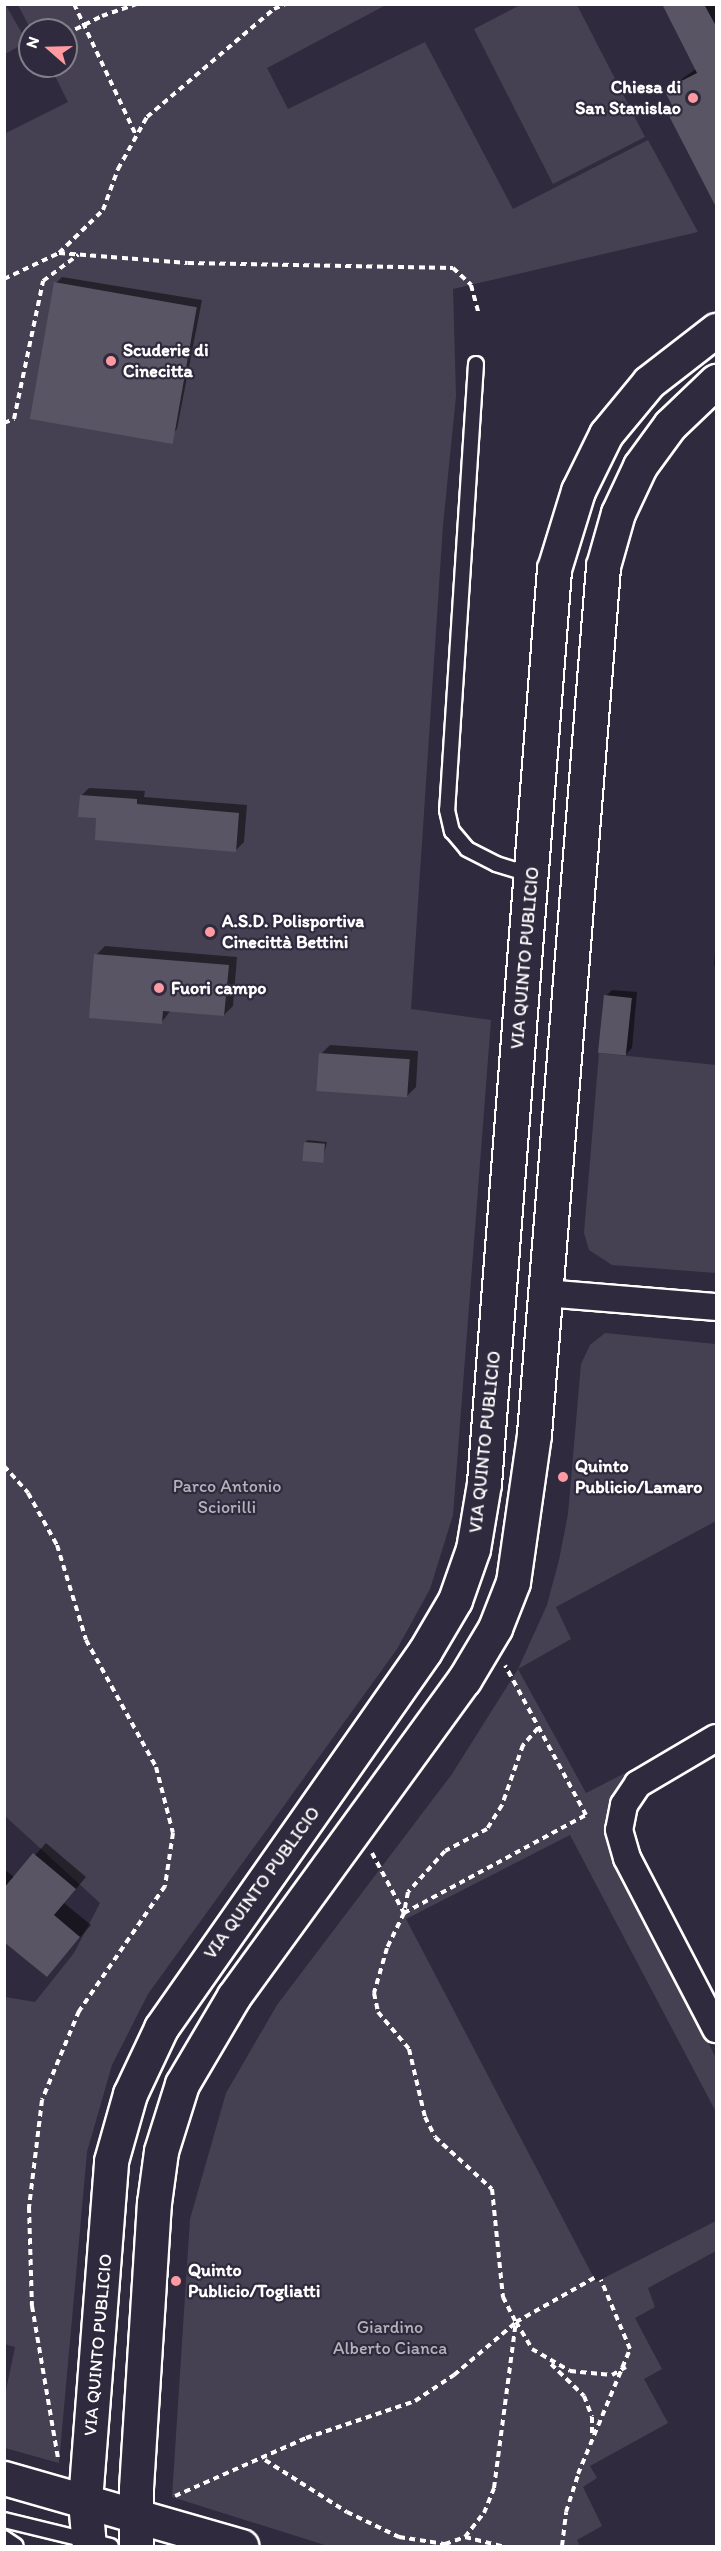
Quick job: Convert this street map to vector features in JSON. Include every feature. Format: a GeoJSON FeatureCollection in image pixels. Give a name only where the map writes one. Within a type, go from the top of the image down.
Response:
{"type":"FeatureCollection","features":[{"type":"Feature","properties":{"kind":"street","name":"VIA QUINTO PUBLICIO"},"geometry":{"type":"LineString","coordinates":[[96,2545],[86,2501],[111,2161],[124,2110],[161,2028],[375,1726],[454,1600],[473,1549],[481,1504],[501,1264],[532,875],[551,592],[571,510],[596,451],[616,421],[663,369],[717,330]]}},
{"type":"Feature","properties":{"kind":"street"},"geometry":{"type":"LineString","coordinates":[[136,2547],[154,2203],[161,2151],[174,2107],[191,2065],[228,2004],[464,1680],[495,1628],[513,1582],[523,1529],[546,1293],[582,807],[606,550],[618,513],[640,466],[670,424],[717,381]]}},
{"type":"Feature","properties":{"kind":"street"},"geometry":{"type":"LineString","coordinates":[[501,1264],[521,1289],[717,1307]]}},
{"type":"Feature","properties":{"kind":"street"},"geometry":{"type":"LineString","coordinates":[[717,1738],[638,1784],[624,1805],[619,1830],[627,1858],[717,2029]]}},
{"type":"Feature","properties":{"kind":"street"},"geometry":{"type":"LineString","coordinates":[[4,2478],[136,2514],[241,2547]]}},
{"type":"Feature","properties":{"kind":"lane"},"geometry":{"type":"LineString","coordinates":[[476,364],[447,810],[452,831],[467,849],[496,864],[532,875]]}},
{"type":"Feature","properties":{"kind":"lane"},"geometry":{"type":"LineString","coordinates":[[4,2520],[96,2545]]}},
{"type":"Feature","properties":{"kind":"lane"},"geometry":{"type":"LineString","coordinates":[[4,2538],[16,2547]]}},
{"type":"Feature","properties":{"kind":"path"},"geometry":{"type":"LineString","coordinates":[[74,4],[136,135]]}},
{"type":"Feature","properties":{"kind":"path"},"geometry":{"type":"LineString","coordinates":[[78,28],[137,4]]}},
{"type":"Feature","properties":{"kind":"path"},"geometry":{"type":"LineString","coordinates":[[4,279],[59,253],[103,210],[136,135],[147,117],[274,9],[285,4]]}},
{"type":"Feature","properties":{"kind":"path"},"geometry":{"type":"LineString","coordinates":[[59,253],[200,263],[453,268],[471,285],[479,315]]}},
{"type":"Feature","properties":{"kind":"path"},"geometry":{"type":"LineString","coordinates":[[4,423],[14,419],[43,281],[78,255]]}},
{"type":"Feature","properties":{"kind":"path"},"geometry":{"type":"LineString","coordinates":[[4,1466],[28,1493],[57,1545],[86,1640],[156,1767],[173,1833],[165,1886],[79,2011],[42,2100],[29,2207],[32,2306],[59,2463]]}},
{"type":"Feature","properties":{"kind":"path"},"geometry":{"type":"LineString","coordinates":[[404,1913],[586,1815],[501,1657]]}},
{"type":"Feature","properties":{"kind":"path"},"geometry":{"type":"LineString","coordinates":[[538,1728],[523,1745],[502,1805],[487,1829],[445,1851],[408,1892],[404,1913],[377,1978],[374,1993],[378,2012],[410,2049],[424,2117],[435,2137],[492,2189],[503,2297],[532,2349],[546,2359],[584,2396],[592,2417],[592,2440]]}},
{"type":"Feature","properties":{"kind":"path"},"geometry":{"type":"LineString","coordinates":[[369,1846],[404,1913]]}},
{"type":"Feature","properties":{"kind":"path"},"geometry":{"type":"LineString","coordinates":[[168,2499],[265,2460],[306,2438],[415,2401],[454,2375],[516,2322],[594,2278]]}},
{"type":"Feature","properties":{"kind":"path"},"geometry":{"type":"LineString","coordinates":[[562,2547],[566,2512],[592,2440],[626,2367],[630,2349],[601,2280]]}},
{"type":"Feature","properties":{"kind":"path"},"geometry":{"type":"LineString","coordinates":[[265,2460],[347,2512],[399,2537],[445,2544],[465,2537],[484,2514],[494,2488],[516,2322]]}},
{"type":"Feature","properties":{"kind":"path"},"geometry":{"type":"LineString","coordinates":[[546,2359],[570,2371],[593,2375],[612,2375],[626,2367]]}},
{"type":"Feature","properties":{"kind":"path"},"geometry":{"type":"LineString","coordinates":[[465,2537],[502,2547]]}},
{"type":"Feature","properties":{"kind":"green space"},"geometry":{"type":"Polygon","coordinates":[[[522,4],[577,5],[645,137],[553,184],[474,29],[522,4]]]}},
{"type":"Feature","properties":{"kind":"green space"},"geometry":{"type":"Polygon","coordinates":[[[4,5],[18,26],[18,47],[5,54],[4,5]]]}},
{"type":"Feature","properties":{"kind":"green space","name":"Parco Antonio Sciorilli"},"geometry":{"type":"Polygon","coordinates":[[[18,5],[386,5],[267,68],[288,109],[425,42],[513,209],[648,140],[698,232],[453,289],[456,396],[443,525],[411,1009],[491,1020],[453,1515],[430,1589],[397,1649],[148,1994],[112,2065],[87,2152],[59,2463],[5,2448],[5,2395],[15,2347],[4,2344],[5,1997],[35,2002],[74,1953],[100,1903],[5,1816],[4,134],[68,102],[56,78],[78,78],[78,18],[25,18],[18,5]]]}},
{"type":"Feature","properties":{"kind":"green space"},"geometry":{"type":"Polygon","coordinates":[[[599,1053],[716,1065],[716,1273],[612,1265],[589,1250],[584,1233],[599,1053]]]}},
{"type":"Feature","properties":{"kind":"green space"},"geometry":{"type":"Polygon","coordinates":[[[605,1333],[716,1344],[716,1521],[556,1607],[571,1639],[518,1669],[547,1605],[559,1560],[568,1514],[581,1364],[590,1345],[605,1333]]]}},
{"type":"Feature","properties":{"kind":"green space","name":"Giardino Alberto Cianca"},"geometry":{"type":"Polygon","coordinates":[[[518,1669],[586,1793],[635,1768],[615,1797],[608,1846],[716,2058],[716,2112],[570,1835],[406,1919],[596,2282],[716,2221],[716,2251],[648,2288],[655,2307],[635,2318],[662,2369],[644,2379],[668,2423],[590,2466],[597,2478],[583,2487],[602,2526],[577,2540],[580,2546],[328,2546],[172,2497],[190,2219],[226,2093],[277,2005],[452,1774],[518,1669]]]}},
{"type":"Feature","properties":{"kind":"building","name":"Chiesa di San Stanislao"},"geometry":{"type":"Polygon","coordinates":[[[662,4],[704,4],[717,28],[717,209],[666,110],[673,107],[664,90],[697,73],[662,4]]]}},
{"type":"Feature","properties":{"kind":"building","name":"Scuderie di Cinecitta"},"geometry":{"type":"Polygon","coordinates":[[[54,282],[197,307],[173,444],[30,419],[54,282]]]}},
{"type":"Feature","properties":{"kind":"building"},"geometry":{"type":"Polygon","coordinates":[[[80,795],[137,799],[137,804],[239,813],[236,852],[95,840],[96,818],[78,817],[80,795]]]}},
{"type":"Feature","properties":{"kind":"building","name":"Fuori campo"},"geometry":{"type":"Polygon","coordinates":[[[94,954],[229,965],[224,1016],[163,1011],[162,1024],[89,1018],[94,954]]]}},
{"type":"Feature","properties":{"kind":"building"},"geometry":{"type":"Polygon","coordinates":[[[604,995],[632,998],[626,1056],[598,1053],[604,995]]]}},
{"type":"Feature","properties":{"kind":"building"},"geometry":{"type":"Polygon","coordinates":[[[319,1053],[410,1059],[407,1097],[316,1091],[319,1053]]]}},
{"type":"Feature","properties":{"kind":"building"},"geometry":{"type":"Polygon","coordinates":[[[304,1142],[325,1144],[323,1163],[302,1161],[304,1142]]]}},
{"type":"Feature","properties":{"kind":"building"},"geometry":{"type":"Polygon","coordinates":[[[33,1853],[76,1889],[54,1915],[80,1937],[47,1977],[4,1942],[4,1888],[33,1853]]]}},
{"type":"Feature","properties":{"kind":"place","name":"Chiesa di San Stanislao"},"geometry":{"type":"Point","coordinates":[693,98]}},
{"type":"Feature","properties":{"kind":"place","name":"Scuderie di Cinecitta"},"geometry":{"type":"Point","coordinates":[111,361]}},
{"type":"Feature","properties":{"kind":"place","name":"A.S.D. Polisportiva Cinecittà Bettini"},"geometry":{"type":"Point","coordinates":[210,932]}},
{"type":"Feature","properties":{"kind":"place","name":"Fuori campo"},"geometry":{"type":"Point","coordinates":[159,988]}},
{"type":"Feature","properties":{"kind":"place","name":"Quinto Publicio/Lamaro"},"geometry":{"type":"Point","coordinates":[563,1477]}},
{"type":"Feature","properties":{"kind":"place","name":"Quinto Publicio/Togliatti"},"geometry":{"type":"Point","coordinates":[176,2281]}}]}
